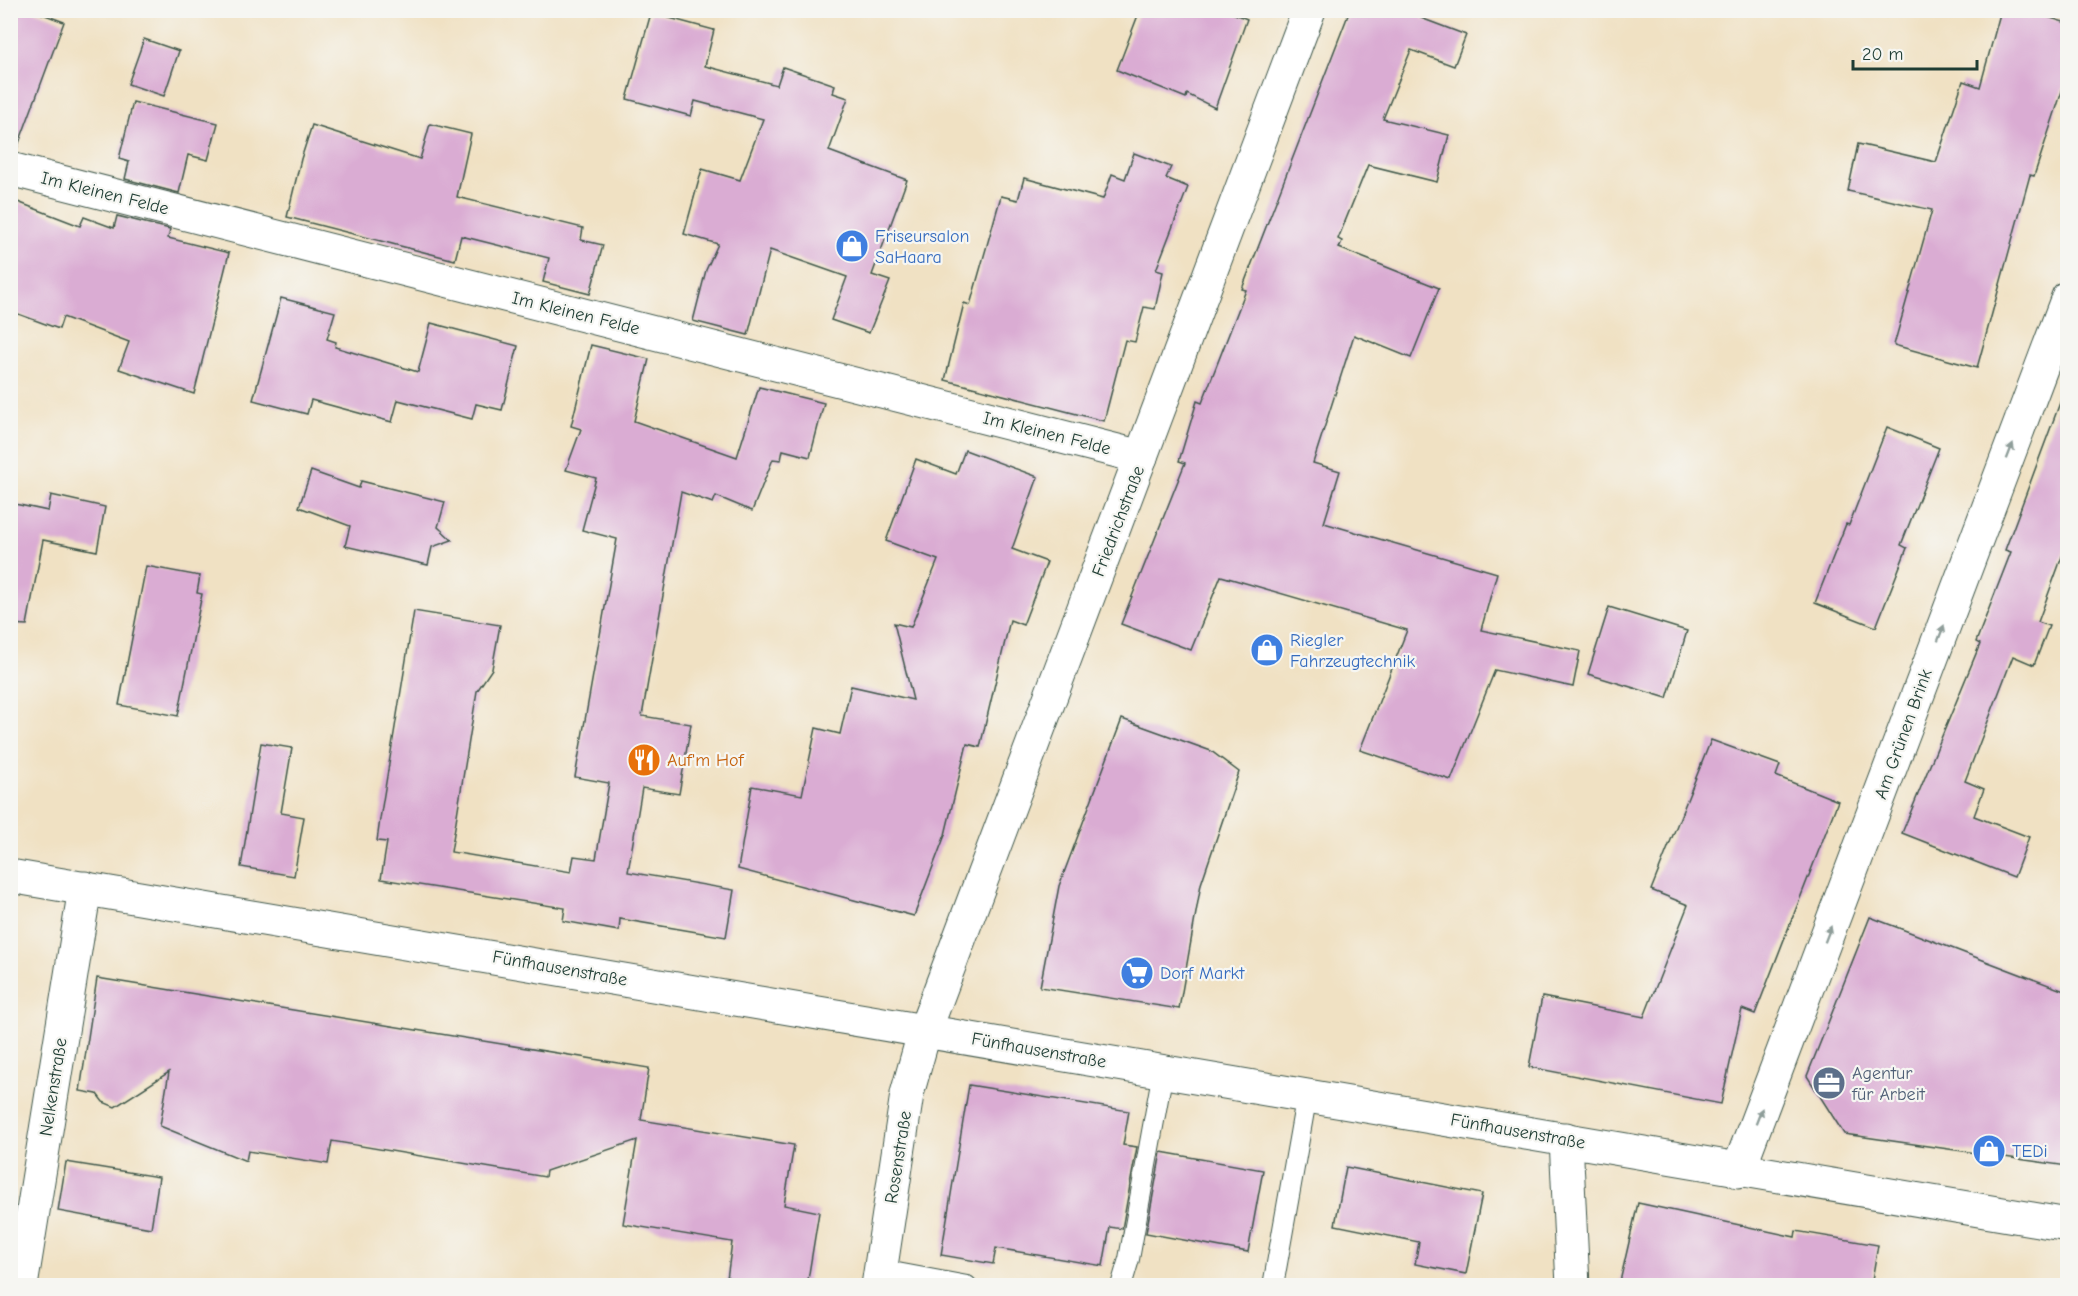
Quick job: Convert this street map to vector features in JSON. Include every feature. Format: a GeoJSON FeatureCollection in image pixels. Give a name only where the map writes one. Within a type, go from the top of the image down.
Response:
{"type":"FeatureCollection","features":[{"type":"Feature","properties":{"kind":"street","name":"Friedrichstraße"},"geometry":{"type":"LineString","coordinates":[[926,1030],[1141,457],[1304,12]]}},
{"type":"Feature","properties":{"kind":"street","name":"Im Kleinen Felde"},"geometry":{"type":"LineString","coordinates":[[10,169],[1141,457]]}},
{"type":"Feature","properties":{"kind":"street","name":"Am Grünen Brink"},"geometry":{"type":"LineString","coordinates":[[1738,1171],[2067,297]]}},
{"type":"Feature","properties":{"kind":"street","name":"Fünfhausenstraße"},"geometry":{"type":"LineString","coordinates":[[10,876],[1307,1094],[1738,1171],[2067,1225]]}},
{"type":"Feature","properties":{"kind":"street","name":"Nelkenstraße"},"geometry":{"type":"LineString","coordinates":[[21,1286],[85,888]]}},
{"type":"Feature","properties":{"kind":"street","name":"Rosenstraße"},"geometry":{"type":"LineString","coordinates":[[879,1278],[908,1094],[926,1030]]}},
{"type":"Feature","properties":{"kind":"street"},"geometry":{"type":"LineString","coordinates":[[1566,1139],[1573,1286]]}},
{"type":"Feature","properties":{"kind":"lane"},"geometry":{"type":"LineString","coordinates":[[1121,1286],[1129,1259],[1163,1071]]}},
{"type":"Feature","properties":{"kind":"lane"},"geometry":{"type":"LineString","coordinates":[[1274,1286],[1307,1094]]}},
{"type":"Feature","properties":{"kind":"lane"},"geometry":{"type":"LineString","coordinates":[[879,1278],[967,1286]]}},
{"type":"Feature","properties":{"kind":"building"},"geometry":{"type":"Polygon","coordinates":[[[10,10],[32,10],[64,22],[16,151],[10,151],[10,10]]]}},
{"type":"Feature","properties":{"kind":"building"},"geometry":{"type":"Polygon","coordinates":[[[1140,10],[1225,10],[1247,19],[1215,108],[1187,94],[1186,98],[1117,70],[1140,10]]]}},
{"type":"Feature","properties":{"kind":"building"},"geometry":{"type":"Polygon","coordinates":[[[1350,10],[1424,10],[1421,18],[1466,35],[1454,66],[1411,50],[1383,119],[1449,135],[1437,182],[1368,165],[1338,239],[1342,241],[1339,248],[1439,288],[1411,358],[1354,335],[1313,463],[1340,471],[1324,523],[1497,573],[1481,630],[1580,651],[1573,687],[1495,670],[1451,780],[1360,750],[1407,630],[1221,576],[1191,650],[1121,624],[1185,463],[1179,461],[1197,401],[1202,403],[1246,290],[1242,289],[1350,10]]]}},
{"type":"Feature","properties":{"kind":"building"},"geometry":{"type":"Polygon","coordinates":[[[2001,10],[2025,10],[2067,23],[2067,76],[2034,176],[2030,175],[1977,368],[1894,345],[1932,210],[1848,191],[1858,144],[1936,162],[1963,81],[1980,87],[2001,10]]]}},
{"type":"Feature","properties":{"kind":"building"},"geometry":{"type":"Polygon","coordinates":[[[651,13],[714,30],[705,66],[777,85],[783,67],[835,85],[833,93],[848,98],[829,151],[907,180],[872,275],[890,281],[869,333],[831,320],[847,277],[770,250],[748,335],[693,321],[706,270],[718,244],[684,234],[702,169],[740,180],[763,119],[695,101],[691,116],[627,99],[651,13]]]}},
{"type":"Feature","properties":{"kind":"building"},"geometry":{"type":"Polygon","coordinates":[[[144,39],[179,51],[164,96],[128,84],[144,39]]]}},
{"type":"Feature","properties":{"kind":"building"},"geometry":{"type":"Polygon","coordinates":[[[133,102],[218,123],[208,160],[188,155],[179,193],[125,179],[129,162],[119,159],[133,102]]]}},
{"type":"Feature","properties":{"kind":"building"},"geometry":{"type":"Polygon","coordinates":[[[430,124],[471,134],[457,197],[583,228],[581,240],[603,245],[590,294],[543,282],[549,258],[461,236],[455,260],[287,217],[312,125],[420,159],[430,124]]]}},
{"type":"Feature","properties":{"kind":"building"},"geometry":{"type":"Polygon","coordinates":[[[1134,153],[1171,167],[1166,178],[1188,187],[1156,270],[1163,272],[1155,309],[1144,307],[1135,342],[1125,340],[1104,421],[945,380],[964,303],[970,305],[1001,196],[1018,200],[1024,178],[1103,199],[1112,174],[1125,179],[1134,153]]]}},
{"type":"Feature","properties":{"kind":"building"},"geometry":{"type":"Polygon","coordinates":[[[10,199],[80,226],[84,217],[114,228],[117,216],[170,229],[168,238],[229,253],[194,394],[119,369],[129,342],[63,317],[59,329],[10,311],[10,199]]]}},
{"type":"Feature","properties":{"kind":"building"},"geometry":{"type":"Polygon","coordinates":[[[281,298],[335,312],[327,339],[336,342],[335,347],[418,372],[431,323],[518,346],[502,410],[476,404],[472,419],[398,400],[392,422],[311,400],[307,414],[253,400],[281,298]]]}},
{"type":"Feature","properties":{"kind":"building"},"geometry":{"type":"Polygon","coordinates":[[[591,345],[649,359],[634,421],[737,457],[759,387],[824,403],[810,457],[783,450],[781,460],[773,459],[752,511],[716,496],[713,503],[681,492],[642,716],[691,724],[679,794],[642,788],[628,872],[734,890],[726,937],[620,919],[619,931],[563,921],[565,908],[381,879],[387,842],[377,841],[414,611],[500,625],[492,669],[477,691],[451,852],[571,872],[574,856],[596,859],[609,783],[575,777],[617,539],[582,530],[596,478],[566,470],[581,429],[571,426],[591,345]]]}},
{"type":"Feature","properties":{"kind":"building"},"geometry":{"type":"Polygon","coordinates":[[[2064,392],[2067,392],[2067,543],[2038,622],[2049,626],[2034,665],[2013,656],[1965,781],[1984,789],[1974,816],[2029,837],[2014,877],[1902,833],[1980,644],[1976,642],[2011,552],[2005,550],[2064,392]]]}},
{"type":"Feature","properties":{"kind":"building"},"geometry":{"type":"Polygon","coordinates":[[[1887,427],[1939,448],[1901,545],[1907,548],[1876,627],[1815,603],[1846,524],[1849,525],[1887,427]]]}},
{"type":"Feature","properties":{"kind":"building"},"geometry":{"type":"Polygon","coordinates":[[[965,450],[1038,477],[1012,549],[1047,562],[1023,625],[1010,620],[980,747],[967,744],[945,835],[914,916],[738,869],[752,786],[802,795],[816,728],[840,734],[851,686],[913,700],[894,623],[911,627],[938,560],[886,541],[916,459],[956,474],[965,450]]]}},
{"type":"Feature","properties":{"kind":"building"},"geometry":{"type":"Polygon","coordinates":[[[311,471],[359,488],[361,481],[445,502],[438,527],[452,540],[432,547],[428,565],[345,546],[350,526],[299,507],[311,471]]]}},
{"type":"Feature","properties":{"kind":"building"},"geometry":{"type":"Polygon","coordinates":[[[51,495],[105,507],[97,551],[43,540],[27,625],[10,624],[10,503],[48,511],[51,495]]]}},
{"type":"Feature","properties":{"kind":"building"},"geometry":{"type":"Polygon","coordinates":[[[146,566],[200,576],[197,593],[202,594],[178,716],[119,705],[146,566]]]}},
{"type":"Feature","properties":{"kind":"building"},"geometry":{"type":"Polygon","coordinates":[[[1609,607],[1687,631],[1667,698],[1588,674],[1609,607]]]}},
{"type":"Feature","properties":{"kind":"building"},"geometry":{"type":"Polygon","coordinates":[[[1122,719],[1211,751],[1239,772],[1201,884],[1179,1009],[1040,987],[1059,886],[1122,719]]]}},
{"type":"Feature","properties":{"kind":"building"},"geometry":{"type":"Polygon","coordinates":[[[1711,740],[1780,765],[1776,776],[1838,801],[1755,1014],[1742,1009],[1721,1104],[1529,1067],[1542,997],[1644,1017],[1688,905],[1651,890],[1711,740]]]}},
{"type":"Feature","properties":{"kind":"building"},"geometry":{"type":"Polygon","coordinates":[[[261,743],[292,748],[281,813],[304,817],[294,876],[241,867],[261,743]]]}},
{"type":"Feature","properties":{"kind":"building"},"geometry":{"type":"Polygon","coordinates":[[[1870,917],[2067,992],[2067,1166],[1844,1134],[1807,1076],[1870,917]]]}},
{"type":"Feature","properties":{"kind":"building"},"geometry":{"type":"Polygon","coordinates":[[[97,978],[649,1068],[641,1120],[794,1145],[784,1205],[819,1212],[807,1286],[726,1286],[732,1242],[623,1224],[637,1140],[546,1171],[545,1177],[332,1141],[328,1164],[248,1151],[246,1161],[160,1126],[169,1072],[115,1107],[103,1102],[97,1094],[80,1091],[97,978]]]}},
{"type":"Feature","properties":{"kind":"building"},"geometry":{"type":"Polygon","coordinates":[[[969,1085],[1129,1111],[1123,1145],[1137,1147],[1122,1229],[1110,1227],[1103,1266],[996,1248],[993,1264],[941,1255],[969,1085]]]}},
{"type":"Feature","properties":{"kind":"building"},"geometry":{"type":"Polygon","coordinates":[[[1161,1152],[1263,1170],[1248,1252],[1146,1233],[1161,1152]]]}},
{"type":"Feature","properties":{"kind":"building"},"geometry":{"type":"Polygon","coordinates":[[[66,1162],[159,1177],[151,1228],[58,1211],[66,1162]]]}},
{"type":"Feature","properties":{"kind":"building"},"geometry":{"type":"Polygon","coordinates":[[[1346,1167],[1482,1194],[1466,1274],[1415,1264],[1419,1242],[1335,1225],[1346,1167]]]}},
{"type":"Feature","properties":{"kind":"building"},"geometry":{"type":"Polygon","coordinates":[[[1638,1203],[1795,1237],[1796,1231],[1878,1245],[1871,1286],[1619,1286],[1638,1203]]]}},
{"type":"Feature","properties":{"kind":"place","name":"Friseursalon SaHaara"},"geometry":{"type":"Point","coordinates":[852,246]}},
{"type":"Feature","properties":{"kind":"place","name":"Riegler Fahrzeugtechnik"},"geometry":{"type":"Point","coordinates":[1267,650]}},
{"type":"Feature","properties":{"kind":"place","name":"Auf'm Hof"},"geometry":{"type":"Point","coordinates":[644,760]}},
{"type":"Feature","properties":{"kind":"place","name":"Dorf Markt"},"geometry":{"type":"Point","coordinates":[1137,973]}},
{"type":"Feature","properties":{"kind":"place","name":"Agentur für Arbeit"},"geometry":{"type":"Point","coordinates":[1829,1083]}},
{"type":"Feature","properties":{"kind":"place","name":"TEDi"},"geometry":{"type":"Point","coordinates":[1989,1151]}}]}
